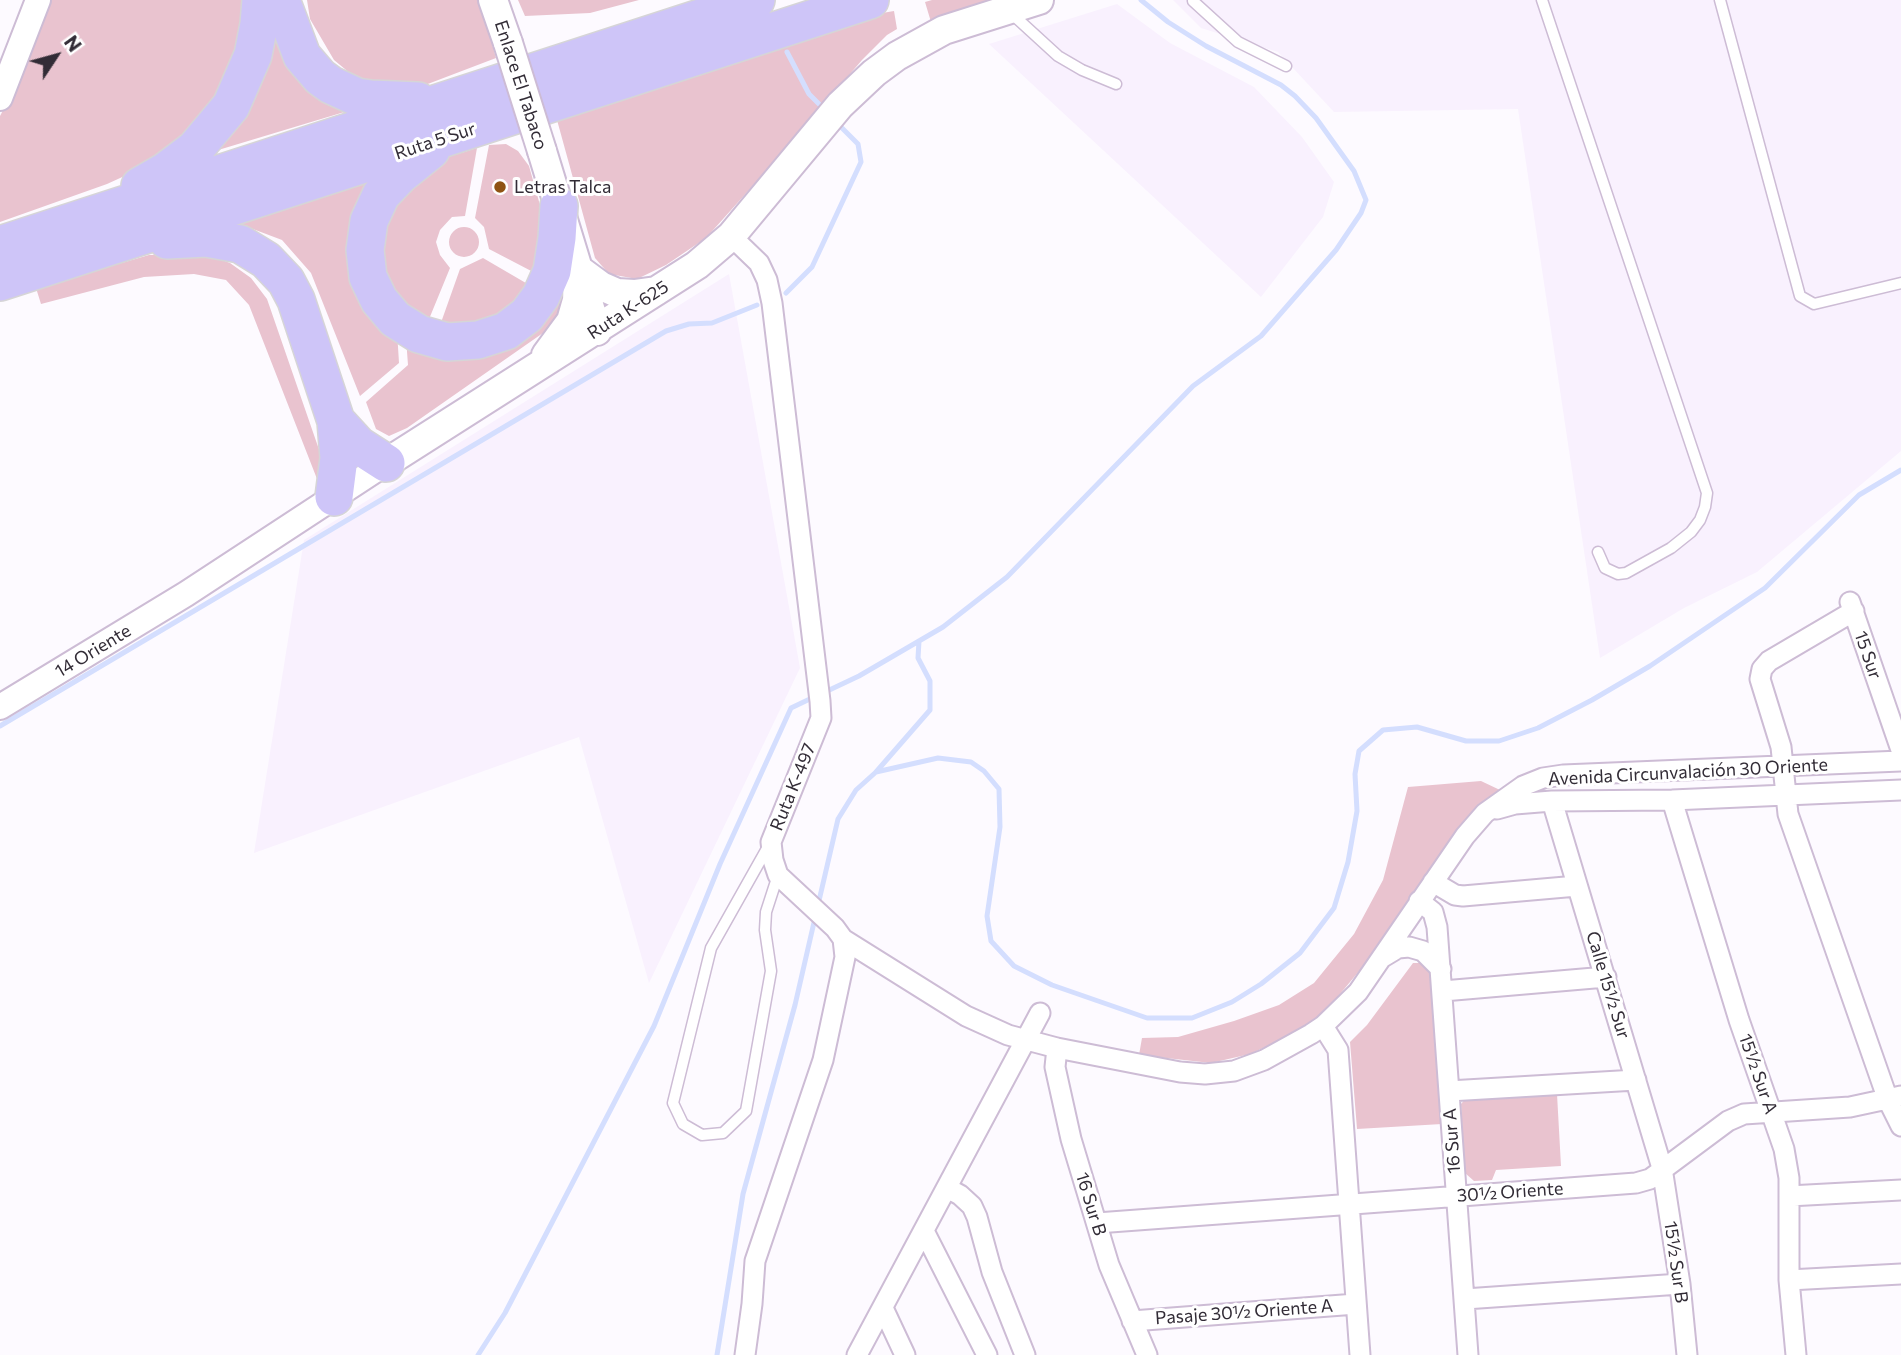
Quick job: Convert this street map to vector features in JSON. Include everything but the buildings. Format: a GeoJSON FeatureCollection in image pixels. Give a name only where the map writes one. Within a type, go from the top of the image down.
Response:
{"type":"FeatureCollection","features":[{"type":"Feature","properties":{"kind":"highway"},"geometry":{"type":"LineString","coordinates":[[73,222],[166,171],[195,149],[219,122],[231,106],[248,70],[257,39],[261,0]]}},
{"type":"Feature","properties":{"kind":"highway","name":"Ruta 5 Sur"},"geometry":{"type":"LineString","coordinates":[[0,245],[756,0]]}},
{"type":"Feature","properties":{"kind":"highway","name":"Ruta 5 Sur"},"geometry":{"type":"LineString","coordinates":[[0,282],[870,0]]}},
{"type":"Feature","properties":{"kind":"highway"},"geometry":{"type":"LineString","coordinates":[[286,8],[296,43],[311,68],[344,92],[371,100],[386,101],[421,101],[461,96]]}},
{"type":"Feature","properties":{"kind":"highway"},"geometry":{"type":"LineString","coordinates":[[456,134],[417,160],[389,184],[369,221],[365,250],[368,277],[379,300],[395,319],[407,328],[433,339],[463,342],[494,336],[517,323],[541,296],[552,271],[559,206]]}},
{"type":"Feature","properties":{"kind":"highway"},"geometry":{"type":"LineString","coordinates":[[110,247],[189,237],[206,238],[240,244],[266,260],[282,275],[296,300],[336,421],[340,457],[334,496]]}},
{"type":"Feature","properties":{"kind":"highway"},"geometry":{"type":"LineString","coordinates":[[336,421],[358,445],[386,463]]}},
{"type":"Feature","properties":{"kind":"main road","name":"Enlace El Tabaco"},"geometry":{"type":"LineString","coordinates":[[493,0],[597,331]]}},
{"type":"Feature","properties":{"kind":"main road","name":"Ruta K-625"},"geometry":{"type":"LineString","coordinates":[[386,463],[697,265],[731,236],[840,105],[874,73],[909,48],[944,30],[1039,0]]}},
{"type":"Feature","properties":{"kind":"main road"},"geometry":{"type":"LineString","coordinates":[[578,269],[601,286],[617,293],[634,294],[659,290]]}},
{"type":"Feature","properties":{"kind":"main road"},"geometry":{"type":"LineString","coordinates":[[532,372],[571,321],[576,300],[578,269]]}},
{"type":"Feature","properties":{"kind":"street"},"geometry":{"type":"LineString","coordinates":[[0,98],[38,0]]}},
{"type":"Feature","properties":{"kind":"street","name":"Ruta K-497"},"geometry":{"type":"LineString","coordinates":[[731,236],[759,263],[767,280],[772,303],[818,675],[821,718],[771,842],[782,879]]}},
{"type":"Feature","properties":{"kind":"street","name":"Ruta K-625"},"geometry":{"type":"LineString","coordinates":[[186,594],[386,463]]}},
{"type":"Feature","properties":{"kind":"street","name":"14 Oriente"},"geometry":{"type":"LineString","coordinates":[[0,707],[186,594]]}},
{"type":"Feature","properties":{"kind":"street","name":"15 Sur"},"geometry":{"type":"LineString","coordinates":[[1782,768],[1781,747],[1760,679],[1762,669],[1769,661],[1852,606],[1901,750]]}},
{"type":"Feature","properties":{"kind":"street","name":"Avenida Circunvalación 30 Oriente"},"geometry":{"type":"LineString","coordinates":[[839,934],[967,1016],[1008,1035],[1057,1048],[1180,1072],[1205,1074],[1234,1071],[1264,1060],[1323,1026],[1358,992],[1419,901],[1485,813],[1523,786],[1543,778],[1901,761]]}},
{"type":"Feature","properties":{"kind":"street"},"geometry":{"type":"LineString","coordinates":[[1782,768],[1790,821],[1895,1098],[1901,1126]]}},
{"type":"Feature","properties":{"kind":"street","name":"Avenida Circunvalación 30 Oriente"},"geometry":{"type":"LineString","coordinates":[[1485,813],[1515,804],[1552,802],[1784,795],[1899,796]]}},
{"type":"Feature","properties":{"kind":"street","name":"15½ Sur A"},"geometry":{"type":"LineString","coordinates":[[1672,800],[1786,1161],[1789,1280],[1796,1355]]}},
{"type":"Feature","properties":{"kind":"street","name":"Calle 15½ Sur"},"geometry":{"type":"LineString","coordinates":[[1552,802],[1662,1168]]}},
{"type":"Feature","properties":{"kind":"street"},"geometry":{"type":"LineString","coordinates":[[745,1355],[755,1261],[823,1060],[845,957],[839,934],[782,879]]}},
{"type":"Feature","properties":{"kind":"street"},"geometry":{"type":"LineString","coordinates":[[1433,882],[1455,895],[1464,896],[1577,886]]}},
{"type":"Feature","properties":{"kind":"street","name":"16 Sur A"},"geometry":{"type":"LineString","coordinates":[[1419,901],[1436,916],[1468,1355]]}},
{"type":"Feature","properties":{"kind":"street"},"geometry":{"type":"LineString","coordinates":[[1381,959],[1398,948],[1409,947],[1423,951],[1441,969]]}},
{"type":"Feature","properties":{"kind":"street"},"geometry":{"type":"LineString","coordinates":[[1443,991],[1606,977]]}},
{"type":"Feature","properties":{"kind":"street"},"geometry":{"type":"LineString","coordinates":[[858,1355],[1040,1013]]}},
{"type":"Feature","properties":{"kind":"street"},"geometry":{"type":"LineString","coordinates":[[1323,1026],[1338,1050],[1360,1355]]}},
{"type":"Feature","properties":{"kind":"street","name":"16 Sur B"},"geometry":{"type":"LineString","coordinates":[[1057,1048],[1055,1067],[1071,1139],[1109,1265],[1147,1355]]}},
{"type":"Feature","properties":{"kind":"street"},"geometry":{"type":"LineString","coordinates":[[1449,1091],[1636,1080]]}},
{"type":"Feature","properties":{"kind":"street","name":"30½ Oriente"},"geometry":{"type":"LineString","coordinates":[[1097,1223],[1636,1183],[1650,1179],[1728,1121],[1744,1114],[1850,1107],[1895,1098]]}},
{"type":"Feature","properties":{"kind":"street","name":"15½ Sur B"},"geometry":{"type":"LineString","coordinates":[[1662,1168],[1680,1284],[1687,1355]]}},
{"type":"Feature","properties":{"kind":"street"},"geometry":{"type":"LineString","coordinates":[[947,1188],[972,1206],[992,1272],[1025,1355]]}},
{"type":"Feature","properties":{"kind":"street"},"geometry":{"type":"LineString","coordinates":[[1788,1196],[1901,1190]]}},
{"type":"Feature","properties":{"kind":"street"},"geometry":{"type":"LineString","coordinates":[[924,1231],[986,1355]]}},
{"type":"Feature","properties":{"kind":"street"},"geometry":{"type":"LineString","coordinates":[[1789,1280],[1901,1274]]}},
{"type":"Feature","properties":{"kind":"street"},"geometry":{"type":"LineString","coordinates":[[1465,1300],[1680,1284]]}},
{"type":"Feature","properties":{"kind":"street","name":"Pasaje 30½ Oriente A"},"geometry":{"type":"LineString","coordinates":[[1132,1321],[1356,1304]]}},
{"type":"Feature","properties":{"kind":"street"},"geometry":{"type":"LineString","coordinates":[[883,1308],[905,1355]]}},
{"type":"Feature","properties":{"kind":"lane"},"geometry":{"type":"LineString","coordinates":[[1194,0],[1238,42],[1286,66]]}},
{"type":"Feature","properties":{"kind":"lane"},"geometry":{"type":"LineString","coordinates":[[1542,0],[1707,493],[1700,520],[1691,532],[1671,548],[1626,573],[1618,574],[1605,568],[1598,552]]}},
{"type":"Feature","properties":{"kind":"lane"},"geometry":{"type":"LineString","coordinates":[[1720,0],[1800,296],[1814,304],[1901,283]]}},
{"type":"Feature","properties":{"kind":"lane"},"geometry":{"type":"LineString","coordinates":[[1008,11],[1058,56],[1082,70],[1116,84]]}},
{"type":"Feature","properties":{"kind":"lane"},"geometry":{"type":"LineString","coordinates":[[771,842],[710,948],[673,1103],[682,1124],[702,1135],[723,1132],[746,1111],[771,971],[765,930],[766,912],[782,879]]}},
{"type":"Feature","properties":{"kind":"shaded area"},"geometry":{"type":"Polygon","coordinates":[[[52,0],[249,0],[250,37],[223,89],[188,135],[142,168],[107,184],[0,222],[0,116],[17,84],[44,11],[52,0]]]}},
{"type":"Feature","properties":{"kind":"shaded area"},"geometry":{"type":"Polygon","coordinates":[[[307,0],[480,0],[496,58],[412,90],[357,79],[334,60],[310,19],[307,0]]]}},
{"type":"Feature","properties":{"kind":"shaded area"},"geometry":{"type":"Polygon","coordinates":[[[518,0],[639,0],[590,13],[525,16],[518,0]]]}},
{"type":"Feature","properties":{"kind":"shaded area"},"geometry":{"type":"Polygon","coordinates":[[[994,0],[931,22],[925,2],[994,0]]]}},
{"type":"Feature","properties":{"kind":"shaded area"},"geometry":{"type":"Polygon","coordinates":[[[1173,0],[1901,0],[1901,451],[1757,572],[1684,608],[1600,658],[1518,109],[1334,112],[1278,52],[1201,28],[1173,0]]]}},
{"type":"Feature","properties":{"kind":"shaded area"},"geometry":{"type":"Polygon","coordinates":[[[1117,4],[1170,43],[1254,87],[1302,137],[1334,182],[1323,217],[1261,297],[989,44],[1117,4]]]}},
{"type":"Feature","properties":{"kind":"shaded area"},"geometry":{"type":"Polygon","coordinates":[[[894,11],[897,29],[887,35],[862,60],[706,238],[666,265],[637,279],[609,274],[595,258],[557,120],[859,17],[894,11]]]}},
{"type":"Feature","properties":{"kind":"shaded area"},"geometry":{"type":"Polygon","coordinates":[[[274,19],[351,110],[205,154],[274,19]]]}},
{"type":"Feature","properties":{"kind":"shaded area"},"geometry":{"type":"Polygon","coordinates":[[[506,144],[518,151],[529,166],[547,230],[537,274],[489,249],[484,227],[475,218],[489,145],[506,144]]]}},
{"type":"Feature","properties":{"kind":"shaded area"},"geometry":{"type":"Polygon","coordinates":[[[477,148],[465,216],[452,217],[440,230],[436,242],[440,255],[450,268],[427,324],[406,312],[382,272],[385,214],[445,158],[477,148]]]}},
{"type":"Feature","properties":{"kind":"shaded area"},"geometry":{"type":"Polygon","coordinates":[[[377,176],[358,211],[397,331],[399,363],[360,396],[311,273],[282,240],[237,223],[377,176]]]}},
{"type":"Feature","properties":{"kind":"shaded area"},"geometry":{"type":"Polygon","coordinates":[[[464,227],[475,231],[479,242],[475,253],[464,257],[453,253],[449,242],[453,231],[464,227]]]}},
{"type":"Feature","properties":{"kind":"shaded area"},"geometry":{"type":"Polygon","coordinates":[[[206,254],[230,263],[251,278],[267,299],[324,464],[319,484],[249,305],[226,280],[194,274],[144,277],[41,304],[36,288],[149,255],[206,254]]]}},
{"type":"Feature","properties":{"kind":"shaded area"},"geometry":{"type":"Polygon","coordinates":[[[483,258],[531,286],[513,314],[438,331],[460,269],[483,258]]]}},
{"type":"Feature","properties":{"kind":"shaded area"},"geometry":{"type":"Polygon","coordinates":[[[564,269],[565,303],[553,326],[407,428],[389,436],[376,429],[366,402],[408,365],[406,338],[465,351],[564,269]]]}},
{"type":"Feature","properties":{"kind":"shaded area"},"geometry":{"type":"Polygon","coordinates":[[[729,274],[800,668],[649,983],[579,737],[254,853],[304,540],[729,274]]]}},
{"type":"Feature","properties":{"kind":"shaded area"},"geometry":{"type":"Polygon","coordinates":[[[1481,781],[1500,790],[1491,797],[1425,877],[1360,970],[1325,1012],[1287,1037],[1250,1054],[1211,1063],[1139,1055],[1142,1038],[1178,1037],[1234,1021],[1279,1005],[1314,983],[1354,934],[1383,880],[1408,787],[1481,781]]]}},
{"type":"Feature","properties":{"kind":"shaded area"},"geometry":{"type":"Polygon","coordinates":[[[1413,963],[1421,963],[1429,968],[1432,974],[1442,1124],[1357,1129],[1350,1042],[1367,1025],[1413,963]]]}},
{"type":"Feature","properties":{"kind":"shaded area"},"geometry":{"type":"Polygon","coordinates":[[[1557,1094],[1561,1166],[1496,1170],[1492,1180],[1474,1181],[1465,1173],[1461,1104],[1467,1097],[1557,1094]]]}},
{"type":"Feature","properties":{"kind":"waterway"},"geometry":{"type":"LineString","coordinates":[[823,693],[859,676],[943,627],[1007,577],[1193,386],[1261,336],[1336,250],[1361,213],[1366,200],[1354,171],[1316,118],[1295,96],[1281,85],[1206,46],[1168,22],[1141,0]]}},
{"type":"Feature","properties":{"kind":"waterway"},"geometry":{"type":"LineString","coordinates":[[787,52],[809,94],[820,105]]}},
{"type":"Feature","properties":{"kind":"waterway"},"geometry":{"type":"LineString","coordinates":[[786,293],[812,267],[861,162],[858,144],[841,127]]}},
{"type":"Feature","properties":{"kind":"waterway"},"geometry":{"type":"LineString","coordinates":[[0,726],[666,331],[689,324],[712,323],[757,305]]}},
{"type":"Feature","properties":{"kind":"waterway"},"geometry":{"type":"LineString","coordinates":[[818,905],[838,819],[856,790],[876,772],[938,758],[971,762],[984,771],[999,789],[1000,827],[987,916],[991,941],[1014,966],[1052,985],[1147,1018],[1192,1018],[1232,1002],[1261,984],[1300,953],[1334,908],[1348,862],[1357,811],[1355,774],[1359,751],[1383,730],[1417,727],[1466,741],[1499,741],[1538,728],[1650,666],[1765,588],[1859,495],[1901,470]]}},
{"type":"Feature","properties":{"kind":"waterway"},"geometry":{"type":"LineString","coordinates":[[876,772],[930,710],[930,681],[918,658],[919,641]]}},
{"type":"Feature","properties":{"kind":"waterway"},"geometry":{"type":"LineString","coordinates":[[478,1355],[505,1313],[654,1026],[720,864],[791,708],[814,697]]}},
{"type":"Feature","properties":{"kind":"waterway"},"geometry":{"type":"LineString","coordinates":[[717,1355],[743,1194],[795,1005],[815,918]]}},
{"type":"Feature","properties":{"kind":"place","name":"Letras Talca"},"geometry":{"type":"Point","coordinates":[500,187]}}]}
